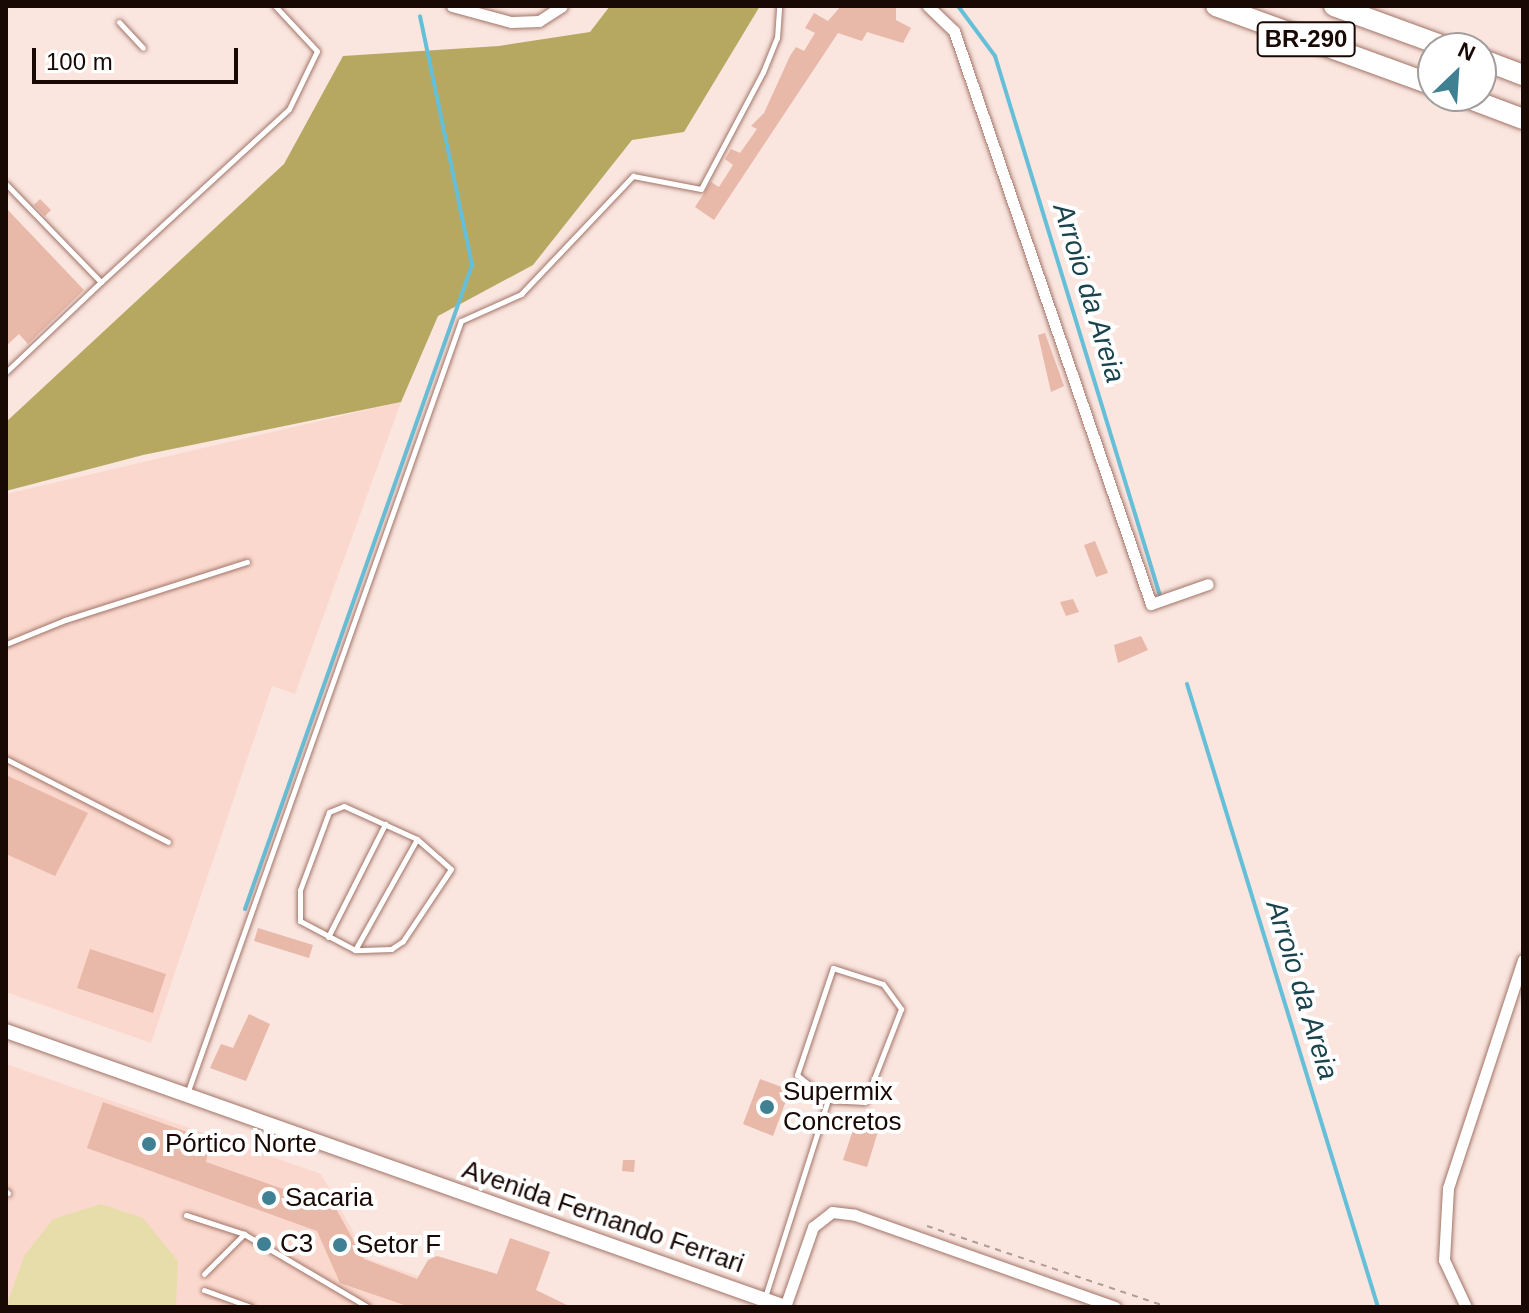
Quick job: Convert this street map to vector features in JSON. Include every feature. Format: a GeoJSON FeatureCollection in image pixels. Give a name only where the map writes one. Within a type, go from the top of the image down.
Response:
{"type":"FeatureCollection","features":[{"type":"Feature","properties":{"kind":"highway","name":"BR-290"},"geometry":{"type":"LineString","coordinates":[[1216,6],[1417,79]]}},
{"type":"Feature","properties":{"kind":"highway","name":"BR-290"},"geometry":{"type":"LineString","coordinates":[[1334,6],[1417,36]]}},
{"type":"Feature","properties":{"kind":"highway"},"geometry":{"type":"LineString","coordinates":[[1497,65],[1523,75]]}},
{"type":"Feature","properties":{"kind":"highway"},"geometry":{"type":"LineString","coordinates":[[1497,109],[1523,119]]}},
{"type":"Feature","properties":{"kind":"street"},"geometry":{"type":"LineString","coordinates":[[452,6],[511,22],[539,21],[562,6]]}},
{"type":"Feature","properties":{"kind":"street"},"geometry":{"type":"LineString","coordinates":[[928,6],[954,31],[1151,604],[1208,584]]}},
{"type":"Feature","properties":{"kind":"street"},"geometry":{"type":"LineString","coordinates":[[1466,1307],[1444,1260],[1448,1188],[1523,960]]}},
{"type":"Feature","properties":{"kind":"street","name":"Avenida Fernando Ferrari"},"geometry":{"type":"LineString","coordinates":[[11,1032],[785,1307],[813,1227],[832,1212],[855,1215],[1115,1307]]}},
{"type":"Feature","properties":{"kind":"lane"},"geometry":{"type":"LineString","coordinates":[[6,372],[289,109],[317,51],[275,6]]}},
{"type":"Feature","properties":{"kind":"lane"},"geometry":{"type":"LineString","coordinates":[[187,1096],[461,321],[521,294],[633,176],[701,189],[763,72],[777,38],[779,6]]}},
{"type":"Feature","properties":{"kind":"lane"},"geometry":{"type":"LineString","coordinates":[[119,22],[143,48]]}},
{"type":"Feature","properties":{"kind":"lane"},"geometry":{"type":"LineString","coordinates":[[6,184],[101,282]]}},
{"type":"Feature","properties":{"kind":"lane"},"geometry":{"type":"LineString","coordinates":[[6,644],[65,620],[247,562]]}},
{"type":"Feature","properties":{"kind":"lane"},"geometry":{"type":"LineString","coordinates":[[6,759],[168,842]]}},
{"type":"Feature","properties":{"kind":"lane"},"geometry":{"type":"LineString","coordinates":[[344,806],[385,824],[417,839],[451,869],[449,877],[403,941],[391,949],[355,950],[300,921],[298,908],[329,812],[344,806]]}},
{"type":"Feature","properties":{"kind":"lane"},"geometry":{"type":"LineString","coordinates":[[328,937],[385,824]]}},
{"type":"Feature","properties":{"kind":"lane"},"geometry":{"type":"LineString","coordinates":[[355,950],[417,839]]}},
{"type":"Feature","properties":{"kind":"lane"},"geometry":{"type":"LineString","coordinates":[[833,968],[883,984],[901,1009],[865,1102],[828,1100],[797,1075],[833,968]]}},
{"type":"Feature","properties":{"kind":"lane"},"geometry":{"type":"LineString","coordinates":[[764,1300],[828,1100]]}},
{"type":"Feature","properties":{"kind":"lane"},"geometry":{"type":"LineString","coordinates":[[186,1215],[244,1234],[368,1307]]}},
{"type":"Feature","properties":{"kind":"lane"},"geometry":{"type":"LineString","coordinates":[[204,1274],[244,1234]]}},
{"type":"Feature","properties":{"kind":"lane"},"geometry":{"type":"LineString","coordinates":[[204,1290],[251,1307]]}},
{"type":"Feature","properties":{"kind":"path"},"geometry":{"type":"LineString","coordinates":[[917,1223],[1167,1307]]}},
{"type":"Feature","properties":{"kind":"shaded area"},"geometry":{"type":"Polygon","coordinates":[[[610,6],[760,6],[684,132],[632,140],[533,265],[438,316],[401,402],[143,455],[6,491],[6,422],[284,164],[343,56],[499,46],[590,32],[610,6]]]}},
{"type":"Feature","properties":{"kind":"shaded area"},"geometry":{"type":"Polygon","coordinates":[[[401,402],[295,694],[272,686],[151,1043],[6,992],[6,494],[401,402]]]}},
{"type":"Feature","properties":{"kind":"shaded area"},"geometry":{"type":"Polygon","coordinates":[[[6,1064],[321,1174],[368,1259],[508,1307],[6,1307],[6,1064]]]}},
{"type":"Feature","properties":{"kind":"shaded area"},"geometry":{"type":"Polygon","coordinates":[[[101,1204],[143,1218],[178,1261],[176,1307],[6,1307],[24,1256],[53,1219],[101,1204]]]}},
{"type":"Feature","properties":{"kind":"building"},"geometry":{"type":"Polygon","coordinates":[[[841,6],[896,6],[896,20],[911,28],[903,43],[867,32],[862,41],[838,33],[714,220],[695,207],[711,182],[719,187],[733,165],[725,159],[731,149],[740,153],[757,129],[751,126],[764,113],[790,56],[796,47],[804,51],[815,33],[805,28],[814,13],[828,21],[841,6]]]}},
{"type":"Feature","properties":{"kind":"building"},"geometry":{"type":"Polygon","coordinates":[[[40,199],[51,210],[45,216],[34,205],[40,199]]]}},
{"type":"Feature","properties":{"kind":"building"},"geometry":{"type":"Polygon","coordinates":[[[6,208],[84,290],[28,344],[19,334],[6,346],[6,208]]]}},
{"type":"Feature","properties":{"kind":"building"},"geometry":{"type":"Polygon","coordinates":[[[1045,333],[1064,386],[1051,392],[1038,335],[1045,333]]]}},
{"type":"Feature","properties":{"kind":"building"},"geometry":{"type":"Polygon","coordinates":[[[1095,541],[1108,573],[1096,577],[1084,545],[1095,541]]]}},
{"type":"Feature","properties":{"kind":"building"},"geometry":{"type":"Polygon","coordinates":[[[1073,599],[1079,612],[1066,616],[1060,602],[1073,599]]]}},
{"type":"Feature","properties":{"kind":"building"},"geometry":{"type":"Polygon","coordinates":[[[1141,636],[1148,650],[1118,663],[1114,645],[1141,636]]]}},
{"type":"Feature","properties":{"kind":"building"},"geometry":{"type":"Polygon","coordinates":[[[6,775],[88,813],[55,876],[6,854],[6,775]]]}},
{"type":"Feature","properties":{"kind":"building"},"geometry":{"type":"Polygon","coordinates":[[[258,928],[313,945],[309,958],[254,941],[258,928]]]}},
{"type":"Feature","properties":{"kind":"building"},"geometry":{"type":"Polygon","coordinates":[[[90,949],[166,974],[153,1013],[77,988],[90,949]]]}},
{"type":"Feature","properties":{"kind":"building"},"geometry":{"type":"Polygon","coordinates":[[[249,1014],[270,1024],[246,1081],[210,1068],[221,1044],[233,1048],[249,1014]]]}},
{"type":"Feature","properties":{"kind":"building","name":"Supermix Concretos"},"geometry":{"type":"Polygon","coordinates":[[[760,1079],[790,1090],[773,1136],[743,1124],[760,1079]]]}},
{"type":"Feature","properties":{"kind":"building"},"geometry":{"type":"Polygon","coordinates":[[[103,1102],[210,1140],[206,1162],[335,1207],[364,1259],[417,1279],[428,1260],[437,1256],[497,1274],[510,1238],[550,1252],[536,1290],[571,1307],[410,1307],[340,1283],[317,1231],[87,1148],[103,1102]]]}},
{"type":"Feature","properties":{"kind":"building"},"geometry":{"type":"Polygon","coordinates":[[[858,1115],[881,1122],[867,1167],[843,1160],[858,1115]]]}},
{"type":"Feature","properties":{"kind":"building"},"geometry":{"type":"Polygon","coordinates":[[[623,1160],[635,1160],[634,1172],[622,1171],[623,1160]]]}},
{"type":"Feature","properties":{"kind":"waterway","name":"Arroio da Areia"},"geometry":{"type":"LineString","coordinates":[[958,6],[995,56],[1161,599]]}},
{"type":"Feature","properties":{"kind":"waterway"},"geometry":{"type":"LineString","coordinates":[[245,909],[472,265],[420,16]]}},
{"type":"Feature","properties":{"kind":"waterway","name":"Arroio da Areia"},"geometry":{"type":"LineString","coordinates":[[1187,684],[1378,1307]]}},
{"type":"Feature","properties":{"kind":"place","name":"Supermix Concretos"},"geometry":{"type":"Point","coordinates":[767,1107]}},
{"type":"Feature","properties":{"kind":"place","name":"Pórtico Norte"},"geometry":{"type":"Point","coordinates":[149,1144]}},
{"type":"Feature","properties":{"kind":"place","name":"Sacaria"},"geometry":{"type":"Point","coordinates":[269,1198]}},
{"type":"Feature","properties":{"kind":"place","name":"C3"},"geometry":{"type":"Point","coordinates":[264,1244]}},
{"type":"Feature","properties":{"kind":"place","name":"Setor F"},"geometry":{"type":"Point","coordinates":[340,1245]}}]}
